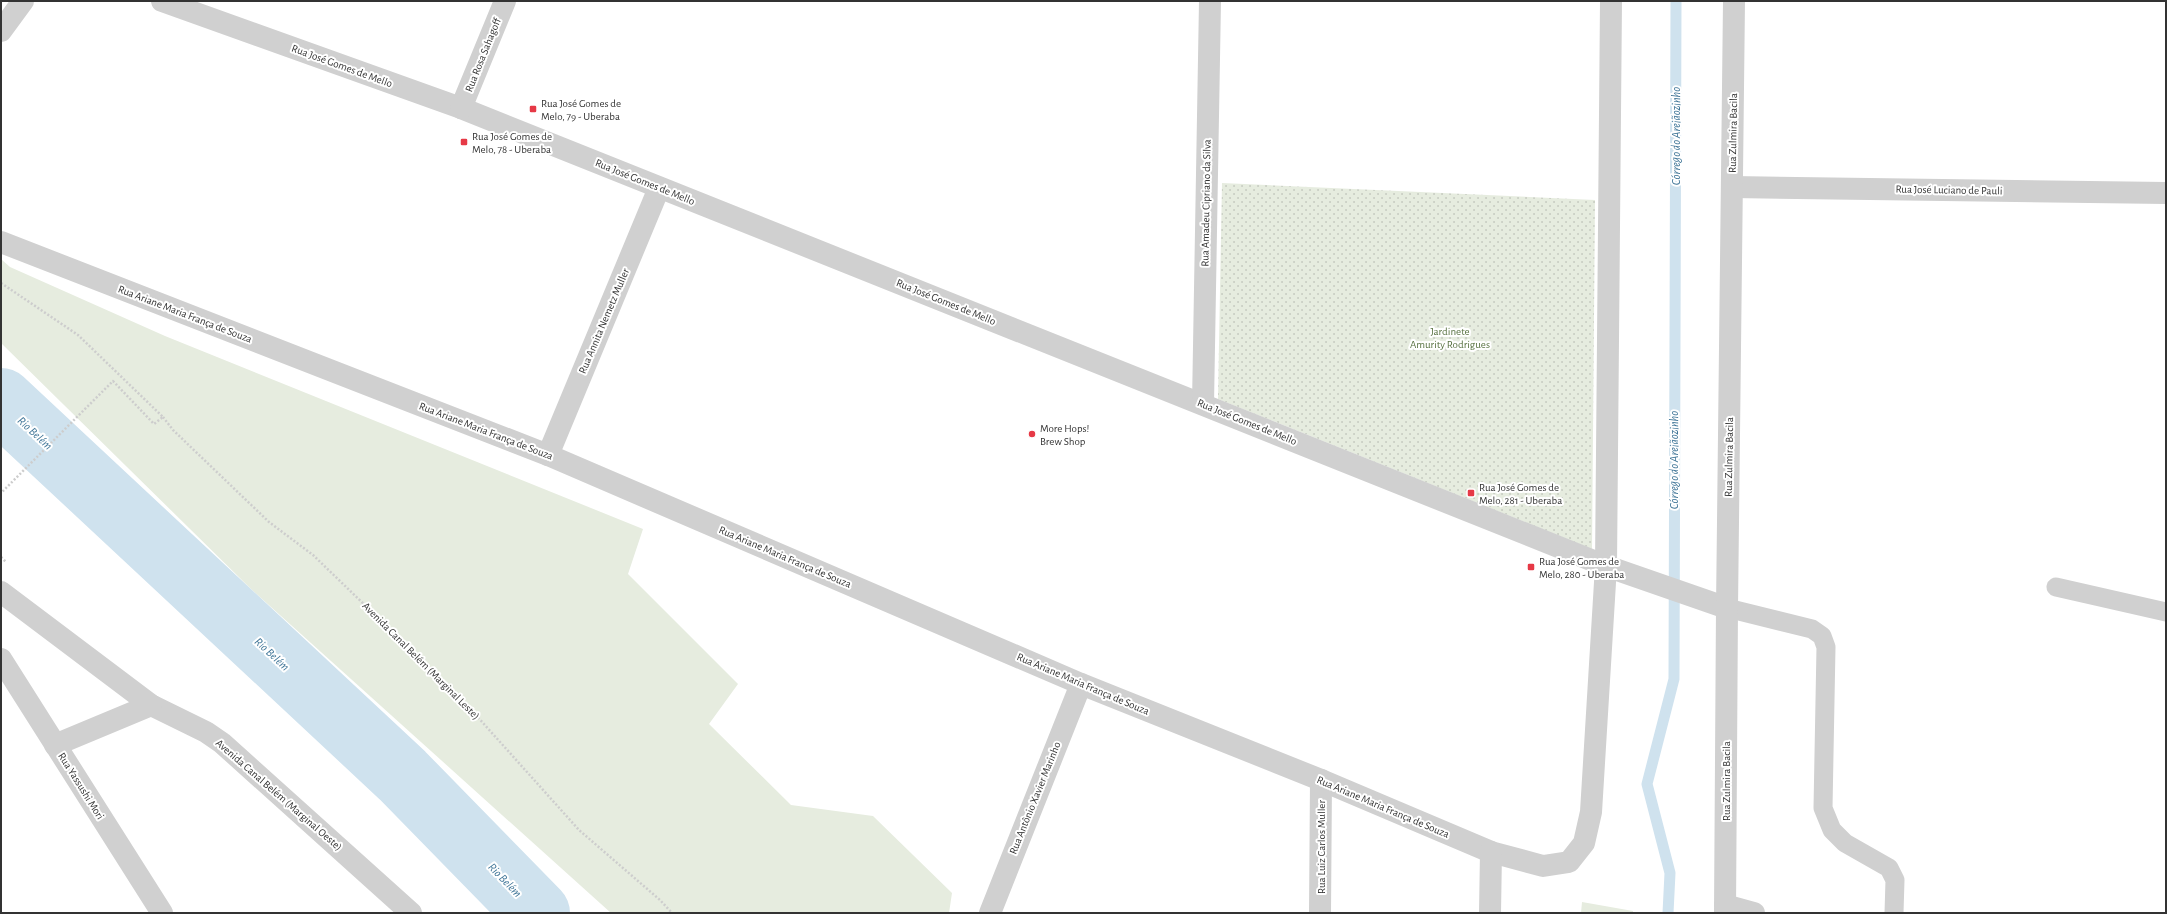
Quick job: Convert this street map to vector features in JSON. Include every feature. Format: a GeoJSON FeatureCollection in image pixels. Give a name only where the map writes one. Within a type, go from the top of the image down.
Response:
{"type":"FeatureCollection","features":[{"type":"Feature","properties":{"kind":"street"},"geometry":{"type":"LineString","coordinates":[[1,31],[23,1]]}},
{"type":"Feature","properties":{"kind":"street","name":"Rua José Gomes de Mello"},"geometry":{"type":"LineString","coordinates":[[162,1],[461,108],[1606,566],[1727,608]]}},
{"type":"Feature","properties":{"kind":"street","name":"Rua Rosa Sahagoff"},"geometry":{"type":"LineString","coordinates":[[461,108],[505,1]]}},
{"type":"Feature","properties":{"kind":"street","name":"Rua Amadeu Cipriano da Silva"},"geometry":{"type":"LineString","coordinates":[[1203,404],[1210,1]]}},
{"type":"Feature","properties":{"kind":"street"},"geometry":{"type":"LineString","coordinates":[[1606,566],[1611,1]]}},
{"type":"Feature","properties":{"kind":"street","name":"Rua Zulmira Bacila"},"geometry":{"type":"LineString","coordinates":[[1725,909],[1734,1]]}},
{"type":"Feature","properties":{"kind":"street","name":"Rua Annita Nemetz Muller"},"geometry":{"type":"LineString","coordinates":[[548,455],[659,188]]}},
{"type":"Feature","properties":{"kind":"street","name":"Rua José Luciano de Pauli"},"geometry":{"type":"LineString","coordinates":[[1732,188],[2166,193]]}},
{"type":"Feature","properties":{"kind":"street","name":"Rua Ariane Maria França de Souza"},"geometry":{"type":"LineString","coordinates":[[1,242],[548,455],[1081,684],[1321,780],[1491,852],[1543,866],[1569,862],[1584,843],[1591,812],[1606,566]]}},
{"type":"Feature","properties":{"kind":"street","name":"Avenida Canal Belém (Marginal Oeste)"},"geometry":{"type":"LineString","coordinates":[[1,592],[151,705],[206,732],[222,743],[411,913]]}},
{"type":"Feature","properties":{"kind":"street","name":"Rua Yassushi Mori"},"geometry":{"type":"LineString","coordinates":[[1,659],[162,913]]}},
{"type":"Feature","properties":{"kind":"street","name":"Rua Antônio Xavier Marinho"},"geometry":{"type":"LineString","coordinates":[[990,913],[1081,684]]}},
{"type":"Feature","properties":{"kind":"street"},"geometry":{"type":"LineString","coordinates":[[56,745],[151,705]]}},
{"type":"Feature","properties":{"kind":"street","name":"Rua Luiz Carlos Muller"},"geometry":{"type":"LineString","coordinates":[[1320,913],[1321,780]]}},
{"type":"Feature","properties":{"kind":"street"},"geometry":{"type":"LineString","coordinates":[[1490,913],[1491,852]]}},
{"type":"Feature","properties":{"kind":"street"},"geometry":{"type":"LineString","coordinates":[[1725,909],[1754,913]]}},
{"type":"Feature","properties":{"kind":"lane"},"geometry":{"type":"LineString","coordinates":[[2056,588],[2166,612]]}},
{"type":"Feature","properties":{"kind":"lane"},"geometry":{"type":"LineString","coordinates":[[1727,608],[1812,629],[1822,636],[1826,647],[1823,808],[1832,830],[1845,843],[1889,868],[1895,880],[1894,913]]}},
{"type":"Feature","properties":{"kind":"path","name":"Avenida Canal Belém (Marginal Leste)"},"geometry":{"type":"LineString","coordinates":[[1,284],[78,335],[163,417],[173,430],[269,522],[313,555],[457,694],[579,830],[660,900],[672,913]]}},
{"type":"Feature","properties":{"kind":"path"},"geometry":{"type":"LineString","coordinates":[[1,493],[113,381],[154,424],[163,417]]}},
{"type":"Feature","properties":{"kind":"green space","name":"Jardinete Amurity Rodrigues"},"geometry":{"type":"Polygon","coordinates":[[[1222,183],[1595,200],[1592,549],[1218,399],[1222,183]]]}},
{"type":"Feature","properties":{"kind":"green space"},"geometry":{"type":"Polygon","coordinates":[[[1,259],[10,267],[165,336],[643,529],[628,574],[738,684],[709,724],[791,805],[873,816],[952,893],[949,913],[611,913],[252,590],[1,343],[1,259]]]}},
{"type":"Feature","properties":{"kind":"green space"},"geometry":{"type":"Polygon","coordinates":[[[1582,902],[1633,911],[1633,913],[1581,913],[1582,902]]]}},
{"type":"Feature","properties":{"kind":"waterway","name":"Córrego do Areiãozinho"},"geometry":{"type":"LineString","coordinates":[[1668,913],[1670,873],[1647,784],[1674,679],[1676,1]]}},
{"type":"Feature","properties":{"kind":"waterway","name":"Rio Belém"},"geometry":{"type":"LineString","coordinates":[[1,401],[402,775],[537,913]]}},
{"type":"Feature","properties":{"kind":"place","name":"Rua José Gomes de Melo, 79 - Uberaba"},"geometry":{"type":"Point","coordinates":[533,109]}},
{"type":"Feature","properties":{"kind":"place","name":"Rua José Gomes de Melo, 78 - Uberaba"},"geometry":{"type":"Point","coordinates":[464,142]}},
{"type":"Feature","properties":{"kind":"place","name":"More Hops! Brew Shop"},"geometry":{"type":"Point","coordinates":[1032,434]}},
{"type":"Feature","properties":{"kind":"place","name":"Rua José Gomes de Melo, 281 - Uberaba"},"geometry":{"type":"Point","coordinates":[1471,493]}},
{"type":"Feature","properties":{"kind":"place","name":"Rua José Gomes de Melo, 280 - Uberaba"},"geometry":{"type":"Point","coordinates":[1531,567]}}]}
